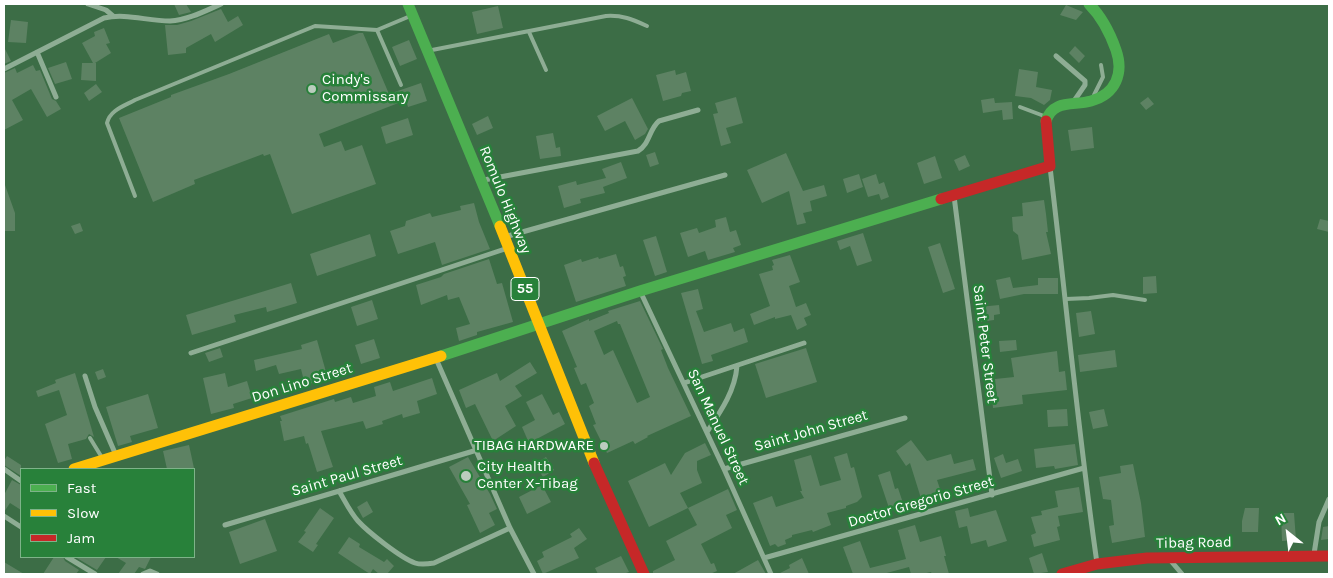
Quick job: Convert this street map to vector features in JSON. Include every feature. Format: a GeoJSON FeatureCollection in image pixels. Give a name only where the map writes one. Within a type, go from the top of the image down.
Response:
{"type":"FeatureCollection","features":[{"type":"Feature","properties":{"kind":"main road"},"geometry":{"type":"LineString","coordinates":[[1050,166],[1045,126],[1046,117],[1054,108],[1060,105],[1090,101],[1102,96],[1117,82],[1120,69],[1118,53],[1095,11],[1089,4]]}},
{"type":"Feature","properties":{"kind":"main road","name":"Romulo Highway"},"geometry":{"type":"LineString","coordinates":[[410,9],[507,242],[602,482],[644,574]]}},
{"type":"Feature","properties":{"kind":"main road","name":"Don Lino Street"},"geometry":{"type":"LineString","coordinates":[[77,468],[436,358],[640,291],[1050,166]]}},
{"type":"Feature","properties":{"kind":"main road","name":"Tibag Road"},"geometry":{"type":"LineString","coordinates":[[1062,574],[1097,564],[1168,557],[1329,556]]}},
{"type":"Feature","properties":{"kind":"street"},"geometry":{"type":"LineString","coordinates":[[88,4],[106,10],[112,16]]}},
{"type":"Feature","properties":{"kind":"street"},"geometry":{"type":"LineString","coordinates":[[4,69],[94,22],[112,16],[168,21],[179,20],[221,4]]}},
{"type":"Feature","properties":{"kind":"street"},"geometry":{"type":"LineString","coordinates":[[37,52],[56,97]]}},
{"type":"Feature","properties":{"kind":"street"},"geometry":{"type":"LineString","coordinates":[[1056,56],[1085,81],[1085,85],[1073,103]]}},
{"type":"Feature","properties":{"kind":"street"},"geometry":{"type":"LineString","coordinates":[[481,180],[638,151],[645,146],[654,125],[659,121],[698,110]]}},
{"type":"Feature","properties":{"kind":"street"},"geometry":{"type":"LineString","coordinates":[[1050,166],[1084,468],[1097,564]]}},
{"type":"Feature","properties":{"kind":"street"},"geometry":{"type":"LineString","coordinates":[[191,353],[507,242],[725,176]]}},
{"type":"Feature","properties":{"kind":"street","name":"Saint Peter Street"},"geometry":{"type":"LineString","coordinates":[[954,196],[992,495]]}},
{"type":"Feature","properties":{"kind":"street","name":"San Manuel Street"},"geometry":{"type":"LineString","coordinates":[[640,291],[707,432],[771,574]]}},
{"type":"Feature","properties":{"kind":"street"},"geometry":{"type":"LineString","coordinates":[[684,383],[804,343]]}},
{"type":"Feature","properties":{"kind":"street"},"geometry":{"type":"LineString","coordinates":[[436,358],[510,528],[534,574]]}},
{"type":"Feature","properties":{"kind":"street"},"geometry":{"type":"LineString","coordinates":[[707,432],[732,392],[737,366]]}},
{"type":"Feature","properties":{"kind":"street"},"geometry":{"type":"LineString","coordinates":[[85,376],[95,407],[116,456]]}},
{"type":"Feature","properties":{"kind":"street","name":"Saint John Street"},"geometry":{"type":"LineString","coordinates":[[724,469],[904,418]]}},
{"type":"Feature","properties":{"kind":"street","name":"Saint Paul Street"},"geometry":{"type":"LineString","coordinates":[[225,525],[476,450]]}},
{"type":"Feature","properties":{"kind":"street","name":"Doctor Gregorio Street"},"geometry":{"type":"LineString","coordinates":[[764,558],[1084,468]]}},
{"type":"Feature","properties":{"kind":"street"},"geometry":{"type":"LineString","coordinates":[[4,469],[20,480]]}},
{"type":"Feature","properties":{"kind":"street"},"geometry":{"type":"LineString","coordinates":[[339,491],[348,507],[364,527],[414,562],[423,564],[434,563],[510,528]]}},
{"type":"Feature","properties":{"kind":"street"},"geometry":{"type":"LineString","coordinates":[[1314,557],[1319,522],[1329,499]]}},
{"type":"Feature","properties":{"kind":"street"},"geometry":{"type":"LineString","coordinates":[[4,516],[20,527]]}},
{"type":"Feature","properties":{"kind":"street"},"geometry":{"type":"LineString","coordinates":[[1168,557],[1182,574]]}},
{"type":"Feature","properties":{"kind":"street"},"geometry":{"type":"LineString","coordinates":[[69,558],[95,574]]}},
{"type":"Feature","properties":{"kind":"street"},"geometry":{"type":"LineString","coordinates":[[143,574],[150,571],[157,574]]}},
{"type":"Feature","properties":{"kind":"lane"},"geometry":{"type":"LineString","coordinates":[[135,196],[108,127],[108,118],[116,110],[135,100],[315,26],[377,30],[410,9]]}},
{"type":"Feature","properties":{"kind":"lane"},"geometry":{"type":"LineString","coordinates":[[427,51],[606,16],[619,15],[631,18],[647,26]]}},
{"type":"Feature","properties":{"kind":"lane"},"geometry":{"type":"LineString","coordinates":[[377,30],[401,85]]}},
{"type":"Feature","properties":{"kind":"lane"},"geometry":{"type":"LineString","coordinates":[[529,32],[546,70]]}},
{"type":"Feature","properties":{"kind":"lane"},"geometry":{"type":"LineString","coordinates":[[1090,101],[1103,76],[1101,64]]}},
{"type":"Feature","properties":{"kind":"lane"},"geometry":{"type":"LineString","coordinates":[[1020,107],[1046,117]]}},
{"type":"Feature","properties":{"kind":"lane"},"geometry":{"type":"LineString","coordinates":[[1066,299],[1113,295],[1145,300]]}},
{"type":"Feature","properties":{"kind":"lane"},"geometry":{"type":"LineString","coordinates":[[90,438],[103,460]]}},
{"type":"Feature","properties":{"kind":"building"},"geometry":{"type":"Polygon","coordinates":[[[174,4],[186,4],[191,12],[179,15],[174,4]]]}},
{"type":"Feature","properties":{"kind":"building"},"geometry":{"type":"Polygon","coordinates":[[[1066,5],[1083,12],[1076,20],[1060,15],[1066,5]]]}},
{"type":"Feature","properties":{"kind":"building"},"geometry":{"type":"Polygon","coordinates":[[[498,6],[503,28],[477,34],[472,12],[498,6]]]}},
{"type":"Feature","properties":{"kind":"building"},"geometry":{"type":"Polygon","coordinates":[[[221,9],[228,22],[238,16],[243,25],[215,42],[211,34],[186,48],[186,53],[168,55],[165,25],[177,25],[191,21],[221,9]]]}},
{"type":"Feature","properties":{"kind":"building"},"geometry":{"type":"Polygon","coordinates":[[[11,20],[28,22],[26,43],[8,42],[11,20]]]}},
{"type":"Feature","properties":{"kind":"building"},"geometry":{"type":"Polygon","coordinates":[[[104,28],[110,43],[106,44],[111,53],[95,63],[96,81],[81,80],[82,63],[93,63],[82,43],[95,36],[94,32],[104,28]]]}},
{"type":"Feature","properties":{"kind":"building"},"geometry":{"type":"Polygon","coordinates":[[[363,33],[389,94],[421,83],[427,101],[408,107],[406,100],[319,134],[324,147],[341,141],[345,151],[362,145],[376,184],[292,214],[270,154],[264,156],[263,154],[194,180],[195,184],[153,202],[119,118],[171,97],[171,95],[329,34],[333,43],[363,33]]]}},
{"type":"Feature","properties":{"kind":"building"},"geometry":{"type":"Polygon","coordinates":[[[409,40],[417,59],[400,66],[392,47],[409,40]]]}},
{"type":"Feature","properties":{"kind":"building"},"geometry":{"type":"Polygon","coordinates":[[[1075,46],[1085,56],[1079,63],[1069,53],[1075,46]]]}},
{"type":"Feature","properties":{"kind":"building"},"geometry":{"type":"Polygon","coordinates":[[[4,47],[11,61],[4,64],[4,47]]]}},
{"type":"Feature","properties":{"kind":"building"},"geometry":{"type":"Polygon","coordinates":[[[66,62],[72,79],[55,84],[48,68],[66,62]]]}},
{"type":"Feature","properties":{"kind":"building"},"geometry":{"type":"Polygon","coordinates":[[[33,65],[36,71],[40,70],[52,99],[56,101],[61,109],[47,117],[31,89],[12,100],[23,120],[4,130],[4,73],[15,68],[17,73],[33,65]]]}},
{"type":"Feature","properties":{"kind":"building"},"geometry":{"type":"Polygon","coordinates":[[[1019,69],[1038,72],[1036,87],[1052,90],[1050,100],[1044,105],[1031,98],[1015,96],[1019,69]]]}},
{"type":"Feature","properties":{"kind":"building"},"geometry":{"type":"Polygon","coordinates":[[[675,70],[676,75],[686,72],[691,91],[663,101],[656,75],[675,70]]]}},
{"type":"Feature","properties":{"kind":"building"},"geometry":{"type":"Polygon","coordinates":[[[96,84],[102,92],[89,101],[84,93],[96,84]]]}},
{"type":"Feature","properties":{"kind":"building"},"geometry":{"type":"Polygon","coordinates":[[[736,97],[743,123],[726,128],[731,143],[721,146],[713,114],[718,113],[715,103],[736,97]]]}},
{"type":"Feature","properties":{"kind":"building"},"geometry":{"type":"Polygon","coordinates":[[[1148,97],[1154,104],[1146,110],[1140,103],[1148,97]]]}},
{"type":"Feature","properties":{"kind":"building"},"geometry":{"type":"Polygon","coordinates":[[[632,98],[648,129],[645,134],[635,140],[625,121],[605,131],[597,116],[632,98]]]}},
{"type":"Feature","properties":{"kind":"building"},"geometry":{"type":"Polygon","coordinates":[[[994,98],[995,103],[1012,102],[1013,119],[1003,120],[1002,110],[983,113],[981,100],[994,98]]]}},
{"type":"Feature","properties":{"kind":"building"},"geometry":{"type":"Polygon","coordinates":[[[488,116],[493,128],[477,135],[472,124],[488,116]]]}},
{"type":"Feature","properties":{"kind":"building"},"geometry":{"type":"Polygon","coordinates":[[[408,118],[413,135],[386,144],[381,127],[408,118]]]}},
{"type":"Feature","properties":{"kind":"building"},"geometry":{"type":"Polygon","coordinates":[[[1092,127],[1094,148],[1071,151],[1068,130],[1092,127]]]}},
{"type":"Feature","properties":{"kind":"building"},"geometry":{"type":"Polygon","coordinates":[[[553,133],[556,148],[560,147],[561,156],[540,159],[536,136],[553,133]]]}},
{"type":"Feature","properties":{"kind":"building"},"geometry":{"type":"Polygon","coordinates":[[[655,152],[659,164],[650,167],[646,155],[655,152]]]}},
{"type":"Feature","properties":{"kind":"building"},"geometry":{"type":"Polygon","coordinates":[[[786,153],[803,191],[824,185],[827,196],[810,201],[812,211],[803,213],[806,223],[797,225],[789,191],[762,203],[747,170],[786,153]]]}},
{"type":"Feature","properties":{"kind":"building"},"geometry":{"type":"Polygon","coordinates":[[[965,155],[970,166],[959,171],[954,160],[965,155]]]}},
{"type":"Feature","properties":{"kind":"building"},"geometry":{"type":"Polygon","coordinates":[[[935,156],[942,178],[924,184],[917,163],[935,156]]]}},
{"type":"Feature","properties":{"kind":"building"},"geometry":{"type":"Polygon","coordinates":[[[621,162],[627,178],[603,187],[605,193],[580,199],[581,203],[564,208],[558,186],[576,181],[577,185],[606,178],[602,169],[621,162]]]}},
{"type":"Feature","properties":{"kind":"building"},"geometry":{"type":"Polygon","coordinates":[[[859,174],[863,187],[847,193],[843,179],[859,174]]]}},
{"type":"Feature","properties":{"kind":"building"},"geometry":{"type":"Polygon","coordinates":[[[876,174],[879,184],[884,182],[889,197],[881,200],[879,194],[868,197],[862,179],[876,174]]]}},
{"type":"Feature","properties":{"kind":"building"},"geometry":{"type":"Polygon","coordinates":[[[5,185],[15,213],[15,231],[4,231],[5,185]]]}},
{"type":"Feature","properties":{"kind":"building"},"geometry":{"type":"Polygon","coordinates":[[[1044,200],[1048,232],[1046,232],[1051,254],[1022,260],[1018,235],[1013,231],[1012,217],[1023,216],[1022,203],[1044,200]]]}},
{"type":"Feature","properties":{"kind":"building"},"geometry":{"type":"Polygon","coordinates":[[[474,203],[479,222],[490,249],[442,265],[435,242],[398,254],[390,231],[405,226],[406,221],[430,213],[432,217],[461,210],[460,206],[474,203]]]}},
{"type":"Feature","properties":{"kind":"building"},"geometry":{"type":"Polygon","coordinates":[[[726,217],[730,232],[736,230],[741,245],[733,248],[735,252],[708,260],[705,251],[688,257],[680,233],[697,228],[699,233],[716,227],[715,220],[726,217]]]}},
{"type":"Feature","properties":{"kind":"building"},"geometry":{"type":"Polygon","coordinates":[[[1320,219],[1329,221],[1329,232],[1317,229],[1320,219]]]}},
{"type":"Feature","properties":{"kind":"building"},"geometry":{"type":"Polygon","coordinates":[[[80,223],[83,231],[75,234],[71,226],[80,223]]]}},
{"type":"Feature","properties":{"kind":"building"},"geometry":{"type":"Polygon","coordinates":[[[863,233],[872,261],[857,266],[850,246],[840,250],[837,241],[863,233]]]}},
{"type":"Feature","properties":{"kind":"building"},"geometry":{"type":"Polygon","coordinates":[[[370,234],[376,256],[317,276],[310,254],[370,234]]]}},
{"type":"Feature","properties":{"kind":"building"},"geometry":{"type":"Polygon","coordinates":[[[656,236],[667,272],[655,276],[643,240],[656,236]]]}},
{"type":"Feature","properties":{"kind":"building"},"geometry":{"type":"Polygon","coordinates":[[[940,243],[955,289],[943,293],[928,247],[940,243]]]}},
{"type":"Feature","properties":{"kind":"building"},"geometry":{"type":"Polygon","coordinates":[[[616,254],[620,267],[623,266],[626,276],[623,277],[626,286],[576,302],[564,265],[581,259],[582,262],[616,254]]]}},
{"type":"Feature","properties":{"kind":"building"},"geometry":{"type":"Polygon","coordinates":[[[790,255],[800,282],[789,286],[796,307],[806,303],[811,315],[804,318],[807,325],[797,330],[791,315],[775,319],[775,317],[754,325],[750,314],[770,306],[759,274],[773,270],[772,260],[790,255]]]}},
{"type":"Feature","properties":{"kind":"building"},"geometry":{"type":"Polygon","coordinates":[[[489,259],[497,284],[502,283],[513,322],[477,332],[477,335],[459,341],[456,328],[470,324],[459,297],[448,300],[447,295],[421,305],[416,285],[489,259]]]}},
{"type":"Feature","properties":{"kind":"building"},"geometry":{"type":"Polygon","coordinates":[[[1156,276],[1157,293],[1143,294],[1143,277],[1156,276]]]}},
{"type":"Feature","properties":{"kind":"building"},"geometry":{"type":"Polygon","coordinates":[[[1010,277],[1013,288],[1038,285],[1038,278],[1058,278],[1058,294],[1024,294],[1000,299],[996,280],[1010,277]]]}},
{"type":"Feature","properties":{"kind":"building"},"geometry":{"type":"Polygon","coordinates":[[[291,283],[297,303],[267,312],[266,307],[234,315],[236,322],[192,335],[186,315],[291,283]]]}},
{"type":"Feature","properties":{"kind":"building"},"geometry":{"type":"Polygon","coordinates":[[[698,289],[703,309],[696,311],[704,332],[731,323],[734,332],[744,328],[748,342],[711,355],[713,361],[702,364],[681,293],[698,289]]]}},
{"type":"Feature","properties":{"kind":"building"},"geometry":{"type":"Polygon","coordinates":[[[372,300],[378,319],[357,326],[351,307],[372,300]]]}},
{"type":"Feature","properties":{"kind":"building"},"geometry":{"type":"Polygon","coordinates":[[[640,301],[663,349],[661,350],[668,368],[691,416],[647,436],[635,444],[633,441],[607,453],[593,425],[596,424],[589,406],[594,403],[586,383],[581,385],[574,368],[577,367],[562,331],[589,319],[589,321],[609,313],[608,311],[640,301]],[[617,321],[594,331],[604,355],[613,350],[637,403],[650,397],[620,324],[617,321]]]}},
{"type":"Feature","properties":{"kind":"building"},"geometry":{"type":"Polygon","coordinates":[[[999,305],[1000,314],[994,315],[994,320],[980,322],[979,307],[999,305]]]}},
{"type":"Feature","properties":{"kind":"building"},"geometry":{"type":"Polygon","coordinates":[[[1091,311],[1095,334],[1079,337],[1076,313],[1091,311]]]}},
{"type":"Feature","properties":{"kind":"building"},"geometry":{"type":"Polygon","coordinates":[[[374,339],[380,358],[361,364],[355,345],[374,339]]]}},
{"type":"Feature","properties":{"kind":"building"},"geometry":{"type":"Polygon","coordinates":[[[317,340],[328,379],[305,385],[301,369],[279,374],[276,365],[256,371],[254,360],[302,349],[301,345],[317,340]]]}},
{"type":"Feature","properties":{"kind":"building"},"geometry":{"type":"Polygon","coordinates":[[[1016,340],[1017,350],[1000,352],[999,341],[1016,340]]]}},
{"type":"Feature","properties":{"kind":"building"},"geometry":{"type":"Polygon","coordinates":[[[220,348],[223,357],[209,362],[205,353],[220,348]]]}},
{"type":"Feature","properties":{"kind":"building"},"geometry":{"type":"Polygon","coordinates":[[[806,348],[817,382],[766,398],[755,364],[806,348]]]}},
{"type":"Feature","properties":{"kind":"building"},"geometry":{"type":"Polygon","coordinates":[[[1115,350],[1117,367],[1080,372],[1078,355],[1115,350]]]}},
{"type":"Feature","properties":{"kind":"building"},"geometry":{"type":"Polygon","coordinates":[[[1057,351],[1059,372],[1065,371],[1067,390],[1022,395],[1023,404],[993,408],[992,396],[997,396],[995,379],[1014,377],[1011,358],[1057,351]]]}},
{"type":"Feature","properties":{"kind":"building"},"geometry":{"type":"Polygon","coordinates":[[[530,362],[537,373],[515,386],[522,396],[505,406],[516,426],[493,441],[475,404],[466,408],[459,390],[497,373],[500,381],[530,362]]]}},
{"type":"Feature","properties":{"kind":"building"},"geometry":{"type":"Polygon","coordinates":[[[103,369],[106,377],[98,380],[95,372],[103,369]]]}},
{"type":"Feature","properties":{"kind":"building"},"geometry":{"type":"Polygon","coordinates":[[[75,373],[94,437],[89,434],[86,439],[68,444],[72,459],[58,463],[45,424],[67,415],[59,390],[38,397],[36,391],[56,383],[55,380],[75,373]]]}},
{"type":"Feature","properties":{"kind":"building"},"geometry":{"type":"Polygon","coordinates":[[[225,373],[228,387],[247,381],[252,398],[233,404],[234,408],[211,414],[203,378],[225,373]]]}},
{"type":"Feature","properties":{"kind":"building"},"geometry":{"type":"Polygon","coordinates":[[[432,378],[437,394],[417,401],[420,413],[403,418],[402,414],[382,421],[383,424],[366,429],[363,421],[321,431],[333,467],[317,472],[304,436],[284,441],[280,416],[334,399],[335,402],[351,397],[353,403],[376,396],[374,387],[390,382],[393,391],[432,378]]]}},
{"type":"Feature","properties":{"kind":"building"},"geometry":{"type":"Polygon","coordinates":[[[148,394],[158,428],[130,436],[132,442],[118,446],[106,407],[148,394]]]}},
{"type":"Feature","properties":{"kind":"building"},"geometry":{"type":"Polygon","coordinates":[[[542,394],[553,415],[559,412],[565,424],[529,443],[522,427],[535,420],[526,402],[542,394]]]}},
{"type":"Feature","properties":{"kind":"building"},"geometry":{"type":"Polygon","coordinates":[[[1067,409],[1068,426],[1048,427],[1047,410],[1067,409]]]}},
{"type":"Feature","properties":{"kind":"building"},"geometry":{"type":"Polygon","coordinates":[[[1104,409],[1108,426],[1093,429],[1089,412],[1104,409]]]}},
{"type":"Feature","properties":{"kind":"building"},"geometry":{"type":"Polygon","coordinates":[[[911,440],[927,461],[951,454],[954,464],[973,459],[976,470],[937,480],[941,492],[930,496],[933,505],[924,508],[910,463],[906,466],[896,451],[911,440]]]}},
{"type":"Feature","properties":{"kind":"building"},"geometry":{"type":"Polygon","coordinates":[[[705,443],[711,455],[697,461],[697,470],[702,483],[680,493],[688,508],[649,527],[628,481],[665,463],[671,475],[685,453],[705,443]]]}},
{"type":"Feature","properties":{"kind":"building"},"geometry":{"type":"Polygon","coordinates":[[[1075,444],[1078,465],[1055,469],[1054,466],[1036,468],[1034,449],[1075,444]]]}},
{"type":"Feature","properties":{"kind":"building"},"geometry":{"type":"Polygon","coordinates":[[[189,445],[194,468],[167,468],[163,451],[189,445]]]}},
{"type":"Feature","properties":{"kind":"building"},"geometry":{"type":"Polygon","coordinates":[[[847,453],[851,468],[854,467],[862,497],[857,502],[846,506],[846,508],[827,513],[831,525],[813,532],[812,530],[792,535],[792,537],[785,540],[786,544],[778,547],[775,544],[770,546],[753,503],[772,496],[776,507],[804,498],[800,491],[802,491],[794,460],[811,455],[820,486],[841,480],[834,457],[847,453]]]}},
{"type":"Feature","properties":{"kind":"building"},"geometry":{"type":"Polygon","coordinates":[[[1003,454],[1006,463],[1018,459],[1022,471],[1001,478],[994,458],[1003,454]]]}},
{"type":"Feature","properties":{"kind":"building"},"geometry":{"type":"Polygon","coordinates":[[[7,456],[21,465],[20,475],[4,465],[7,456]]]}},
{"type":"Feature","properties":{"kind":"building"},"geometry":{"type":"Polygon","coordinates":[[[468,457],[497,509],[489,513],[495,525],[480,533],[467,505],[470,504],[449,467],[468,457]]]}},
{"type":"Feature","properties":{"kind":"building"},"geometry":{"type":"Polygon","coordinates":[[[546,457],[554,470],[543,477],[535,464],[546,457]]]}},
{"type":"Feature","properties":{"kind":"building"},"geometry":{"type":"Polygon","coordinates":[[[1133,464],[1141,503],[1145,537],[1112,543],[1109,526],[1114,525],[1111,500],[1103,499],[1099,477],[1121,473],[1120,466],[1133,464]]]}},
{"type":"Feature","properties":{"kind":"building"},"geometry":{"type":"Polygon","coordinates":[[[890,471],[895,489],[898,488],[904,506],[890,511],[878,475],[890,471]]]}},
{"type":"Feature","properties":{"kind":"building"},"geometry":{"type":"Polygon","coordinates":[[[12,480],[20,484],[20,509],[10,503],[4,512],[4,495],[12,480]]]}},
{"type":"Feature","properties":{"kind":"building"},"geometry":{"type":"Polygon","coordinates":[[[542,485],[551,502],[527,514],[519,497],[542,485]]]}},
{"type":"Feature","properties":{"kind":"building"},"geometry":{"type":"Polygon","coordinates":[[[1079,487],[1083,512],[1058,516],[1060,526],[1057,527],[1060,540],[1034,547],[1031,535],[1036,533],[1031,517],[1042,515],[1041,511],[1058,507],[1055,491],[1079,487]]]}},
{"type":"Feature","properties":{"kind":"building"},"geometry":{"type":"Polygon","coordinates":[[[728,489],[737,510],[726,515],[732,528],[701,544],[711,564],[714,563],[717,571],[710,574],[653,574],[653,571],[675,560],[666,541],[697,525],[688,508],[728,489]]]}},
{"type":"Feature","properties":{"kind":"building"},"geometry":{"type":"Polygon","coordinates":[[[367,501],[373,512],[363,518],[357,507],[367,501]]]}},
{"type":"Feature","properties":{"kind":"building"},"geometry":{"type":"Polygon","coordinates":[[[320,508],[334,518],[316,544],[318,545],[313,552],[298,542],[320,508]]]}},
{"type":"Feature","properties":{"kind":"building"},"geometry":{"type":"Polygon","coordinates":[[[968,508],[970,517],[996,510],[1007,541],[988,547],[986,540],[971,544],[967,526],[959,528],[955,511],[968,508]]]}},
{"type":"Feature","properties":{"kind":"building"},"geometry":{"type":"Polygon","coordinates":[[[1245,508],[1259,508],[1258,532],[1242,532],[1245,508]]]}},
{"type":"Feature","properties":{"kind":"building"},"geometry":{"type":"Polygon","coordinates":[[[1281,513],[1294,513],[1296,540],[1282,541],[1281,513]]]}},
{"type":"Feature","properties":{"kind":"building"},"geometry":{"type":"Polygon","coordinates":[[[265,519],[277,551],[240,564],[229,532],[265,519]]]}},
{"type":"Feature","properties":{"kind":"building"},"geometry":{"type":"Polygon","coordinates":[[[915,525],[920,542],[941,536],[949,574],[932,574],[931,572],[911,574],[909,567],[883,574],[853,574],[843,547],[860,541],[870,568],[906,559],[898,530],[915,525]]]}},
{"type":"Feature","properties":{"kind":"building"},"geometry":{"type":"Polygon","coordinates":[[[1329,526],[1329,539],[1321,540],[1323,527],[1329,526]]]}},
{"type":"Feature","properties":{"kind":"building"},"geometry":{"type":"Polygon","coordinates":[[[579,528],[587,539],[574,548],[579,558],[543,574],[537,561],[544,557],[542,552],[572,537],[570,534],[579,528]]]}},
{"type":"Feature","properties":{"kind":"building"},"geometry":{"type":"Polygon","coordinates":[[[349,537],[360,544],[359,547],[384,562],[387,559],[394,566],[387,574],[379,574],[373,569],[370,574],[356,565],[338,553],[349,537]]]}},
{"type":"Feature","properties":{"kind":"building"},"geometry":{"type":"Polygon","coordinates":[[[1042,553],[1048,572],[1034,574],[1029,558],[1042,553]]]}},
{"type":"Feature","properties":{"kind":"building"},"geometry":{"type":"Polygon","coordinates":[[[621,556],[629,572],[623,574],[598,574],[595,568],[621,556]]]}},
{"type":"Feature","properties":{"kind":"building"},"geometry":{"type":"Polygon","coordinates":[[[53,558],[64,558],[79,570],[76,574],[43,574],[53,558]]]}},
{"type":"Feature","properties":{"kind":"building"},"geometry":{"type":"Polygon","coordinates":[[[77,558],[105,558],[97,570],[77,558]]]}},
{"type":"Feature","properties":{"kind":"building"},"geometry":{"type":"Polygon","coordinates":[[[118,558],[150,558],[145,569],[139,567],[134,574],[118,574],[126,563],[118,558]]]}},
{"type":"Feature","properties":{"kind":"building"},"geometry":{"type":"Polygon","coordinates":[[[802,558],[809,574],[778,574],[790,568],[789,565],[802,558]]]}},
{"type":"Feature","properties":{"kind":"building"},"geometry":{"type":"Polygon","coordinates":[[[758,560],[766,574],[733,574],[758,560]]]}},
{"type":"Feature","properties":{"kind":"building"},"geometry":{"type":"Polygon","coordinates":[[[4,562],[24,574],[4,574],[4,562]]]}},
{"type":"Feature","properties":{"kind":"traffic: fast"},"geometry":{"type":"LineString","coordinates":[[408,4],[500,226]]}},
{"type":"Feature","properties":{"kind":"traffic: fast"},"geometry":{"type":"LineString","coordinates":[[1046,121],[1049,114],[1059,106],[1100,98],[1116,82],[1119,67],[1116,50],[1098,14],[1089,4]]}},
{"type":"Feature","properties":{"kind":"traffic: fast"},"geometry":{"type":"LineString","coordinates":[[441,356],[640,291],[941,199]]}},
{"type":"Feature","properties":{"kind":"traffic: slow"},"geometry":{"type":"LineString","coordinates":[[500,226],[594,463]]}},
{"type":"Feature","properties":{"kind":"traffic: slow"},"geometry":{"type":"LineString","coordinates":[[77,468],[441,356]]}},
{"type":"Feature","properties":{"kind":"traffic: jam"},"geometry":{"type":"LineString","coordinates":[[941,199],[1050,166],[1046,121]]}},
{"type":"Feature","properties":{"kind":"traffic: jam"},"geometry":{"type":"LineString","coordinates":[[594,463],[644,574]]}},
{"type":"Feature","properties":{"kind":"traffic: jam"},"geometry":{"type":"LineString","coordinates":[[1062,574],[1097,564],[1147,558],[1329,556]]}},
{"type":"Feature","properties":{"kind":"place","name":"Cindy's Commissary"},"geometry":{"type":"Point","coordinates":[312,89]}},
{"type":"Feature","properties":{"kind":"place","name":"TIBAG HARDWARE"},"geometry":{"type":"Point","coordinates":[604,446]}},
{"type":"Feature","properties":{"kind":"place","name":"City Health Center X-Tibag"},"geometry":{"type":"Point","coordinates":[466,476]}}]}
